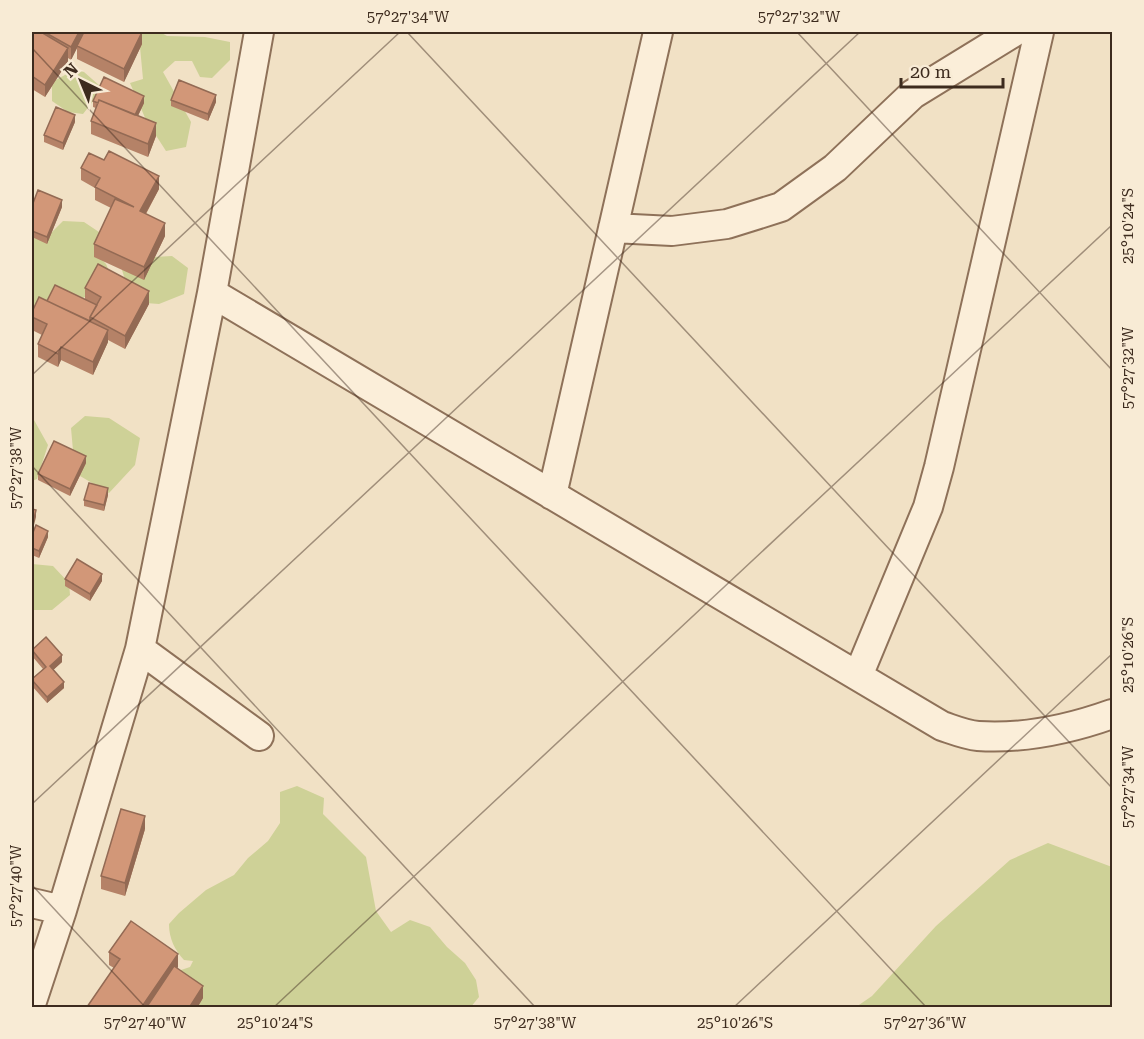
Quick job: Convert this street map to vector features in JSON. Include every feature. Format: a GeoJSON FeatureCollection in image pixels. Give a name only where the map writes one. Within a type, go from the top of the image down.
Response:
{"type":"FeatureCollection","features":[{"type":"Feature","properties":{"kind":"street"},"geometry":{"type":"LineString","coordinates":[[32,1001],[62,910],[140,649],[212,293],[259,32]]}},
{"type":"Feature","properties":{"kind":"street"},"geometry":{"type":"LineString","coordinates":[[552,495],[658,32]]}},
{"type":"Feature","properties":{"kind":"street"},"geometry":{"type":"LineString","coordinates":[[613,228],[683,230],[727,224],[781,207],[835,168],[913,94],[1014,32]]}},
{"type":"Feature","properties":{"kind":"street"},"geometry":{"type":"LineString","coordinates":[[858,676],[931,497],[1039,32]]}},
{"type":"Feature","properties":{"kind":"street"},"geometry":{"type":"LineString","coordinates":[[212,293],[942,726],[976,736],[1018,736],[1081,725],[1113,714]]}},
{"type":"Feature","properties":{"kind":"street"},"geometry":{"type":"LineString","coordinates":[[140,649],[259,736]]}},
{"type":"Feature","properties":{"kind":"street"},"geometry":{"type":"LineString","coordinates":[[32,903],[62,910]]}},
{"type":"Feature","properties":{"kind":"green space"},"geometry":{"type":"Polygon","coordinates":[[[124,32],[160,32],[167,36],[205,37],[230,42],[230,60],[212,78],[200,77],[192,61],[175,61],[163,72],[191,122],[186,147],[166,151],[146,120],[130,83],[143,79],[140,47],[124,32]]]}},
{"type":"Feature","properties":{"kind":"green space"},"geometry":{"type":"Polygon","coordinates":[[[76,69],[84,72],[100,86],[94,100],[83,114],[68,112],[52,101],[52,82],[76,69]]]}},
{"type":"Feature","properties":{"kind":"green space"},"geometry":{"type":"Polygon","coordinates":[[[63,221],[84,222],[99,232],[94,251],[106,264],[114,282],[83,298],[72,293],[41,306],[32,326],[32,235],[44,240],[63,221]]]}},
{"type":"Feature","properties":{"kind":"green space"},"geometry":{"type":"Polygon","coordinates":[[[172,256],[188,268],[184,294],[159,304],[132,302],[122,270],[154,257],[172,256]]]}},
{"type":"Feature","properties":{"kind":"green space"},"geometry":{"type":"Polygon","coordinates":[[[32,388],[34,420],[48,445],[37,479],[32,481],[32,388]]]}},
{"type":"Feature","properties":{"kind":"green space"},"geometry":{"type":"Polygon","coordinates":[[[85,416],[109,418],[140,438],[135,465],[109,493],[75,473],[71,428],[85,416]]]}},
{"type":"Feature","properties":{"kind":"green space"},"geometry":{"type":"Polygon","coordinates":[[[32,564],[53,566],[69,583],[70,595],[52,610],[32,610],[32,564]]]}},
{"type":"Feature","properties":{"kind":"green space"},"geometry":{"type":"Polygon","coordinates":[[[297,786],[324,798],[323,814],[366,857],[376,911],[391,932],[410,920],[430,927],[465,963],[476,980],[479,997],[470,1008],[188,1008],[178,971],[190,967],[193,961],[184,960],[178,952],[171,939],[169,924],[206,890],[234,875],[248,858],[268,841],[280,823],[280,792],[297,786]]]}},
{"type":"Feature","properties":{"kind":"green space"},"geometry":{"type":"Polygon","coordinates":[[[1048,843],[1112,867],[1112,1007],[856,1007],[872,996],[936,926],[1010,860],[1048,843]]]}},
{"type":"Feature","properties":{"kind":"building"},"geometry":{"type":"Polygon","coordinates":[[[32,32],[41,32],[68,48],[45,85],[32,76],[32,32]]]}},
{"type":"Feature","properties":{"kind":"building"},"geometry":{"type":"Polygon","coordinates":[[[47,32],[79,32],[71,47],[47,32]]]}},
{"type":"Feature","properties":{"kind":"building"},"geometry":{"type":"Polygon","coordinates":[[[84,32],[142,32],[124,69],[77,46],[84,32]]]}},
{"type":"Feature","properties":{"kind":"building"},"geometry":{"type":"Polygon","coordinates":[[[104,77],[144,96],[135,115],[99,100],[98,103],[93,101],[104,77]]]}},
{"type":"Feature","properties":{"kind":"building"},"geometry":{"type":"Polygon","coordinates":[[[179,80],[216,95],[208,114],[171,100],[179,80]]]}},
{"type":"Feature","properties":{"kind":"building"},"geometry":{"type":"Polygon","coordinates":[[[99,100],[156,123],[148,144],[91,121],[99,100]]]}},
{"type":"Feature","properties":{"kind":"building"},"geometry":{"type":"Polygon","coordinates":[[[56,107],[75,115],[63,143],[44,135],[56,107]]]}},
{"type":"Feature","properties":{"kind":"building"},"geometry":{"type":"Polygon","coordinates":[[[109,151],[159,176],[140,211],[165,223],[144,267],[94,244],[115,199],[134,207],[95,187],[100,178],[81,168],[89,153],[104,160],[109,151]]]}},
{"type":"Feature","properties":{"kind":"building"},"geometry":{"type":"Polygon","coordinates":[[[38,190],[62,200],[47,237],[32,231],[32,206],[38,190]]]}},
{"type":"Feature","properties":{"kind":"building"},"geometry":{"type":"Polygon","coordinates":[[[98,264],[149,291],[125,336],[90,317],[101,297],[85,288],[98,264]]]}},
{"type":"Feature","properties":{"kind":"building"},"geometry":{"type":"Polygon","coordinates":[[[55,285],[97,305],[90,321],[47,301],[55,285]]]}},
{"type":"Feature","properties":{"kind":"building"},"geometry":{"type":"Polygon","coordinates":[[[39,297],[108,330],[93,362],[61,347],[58,354],[38,344],[47,324],[32,317],[39,297]]]}},
{"type":"Feature","properties":{"kind":"building"},"geometry":{"type":"Polygon","coordinates":[[[54,441],[86,456],[70,489],[38,474],[54,441]]]}},
{"type":"Feature","properties":{"kind":"building"},"geometry":{"type":"Polygon","coordinates":[[[89,483],[108,488],[104,505],[84,500],[89,483]]]}},
{"type":"Feature","properties":{"kind":"building"},"geometry":{"type":"Polygon","coordinates":[[[32,509],[36,510],[32,527],[32,509]]]}},
{"type":"Feature","properties":{"kind":"building"},"geometry":{"type":"Polygon","coordinates":[[[36,525],[48,531],[39,551],[32,548],[32,535],[36,525]]]}},
{"type":"Feature","properties":{"kind":"building"},"geometry":{"type":"Polygon","coordinates":[[[77,559],[102,574],[90,594],[65,579],[77,559]]]}},
{"type":"Feature","properties":{"kind":"building"},"geometry":{"type":"Polygon","coordinates":[[[46,637],[62,655],[50,666],[64,682],[47,697],[32,680],[46,667],[32,650],[46,637]]]}},
{"type":"Feature","properties":{"kind":"building"},"geometry":{"type":"Polygon","coordinates":[[[121,809],[145,816],[125,883],[101,876],[121,809]]]}},
{"type":"Feature","properties":{"kind":"building"},"geometry":{"type":"Polygon","coordinates":[[[131,921],[178,954],[141,1008],[88,1008],[120,959],[109,952],[131,921]]]}},
{"type":"Feature","properties":{"kind":"building"},"geometry":{"type":"Polygon","coordinates":[[[174,966],[203,986],[189,1008],[146,1008],[174,966]]]}}]}
